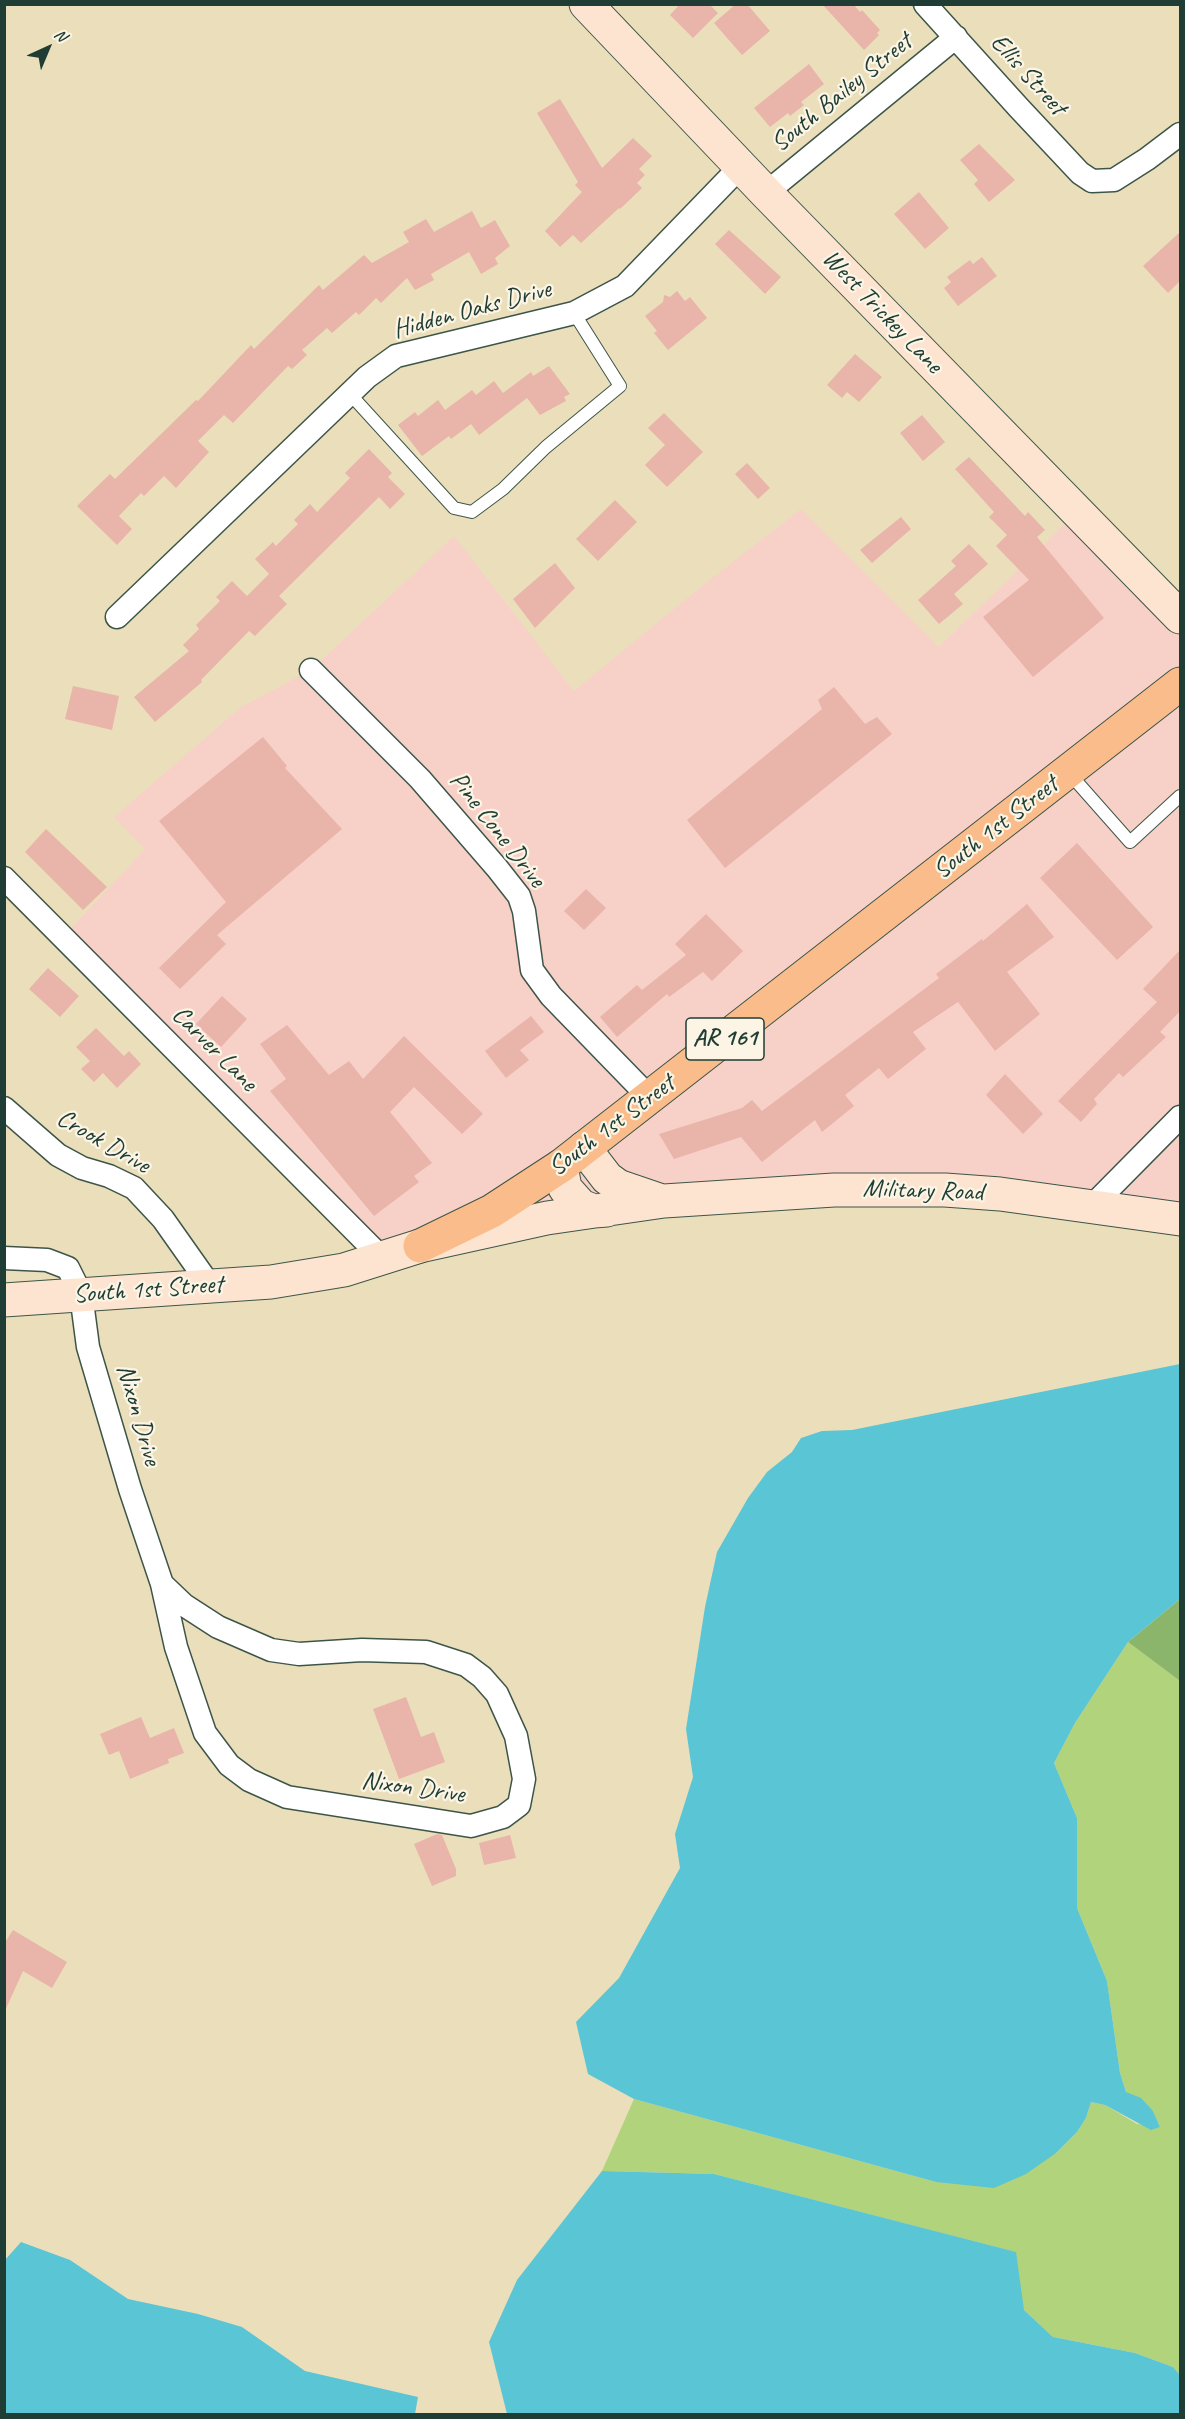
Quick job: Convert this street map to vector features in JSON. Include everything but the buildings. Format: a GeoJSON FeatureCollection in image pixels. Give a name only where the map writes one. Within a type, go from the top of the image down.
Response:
{"type":"FeatureCollection","features":[{"type":"Feature","properties":{"kind":"main road","name":"South 1st Street"},"geometry":{"type":"LineString","coordinates":[[420,1246],[492,1211],[573,1157],[1180,684]]}},
{"type":"Feature","properties":{"kind":"street","name":"West Trickey Lane"},"geometry":{"type":"LineString","coordinates":[[586,4],[766,193],[1180,617]]}},
{"type":"Feature","properties":{"kind":"street","name":"Ellis Street"},"geometry":{"type":"LineString","coordinates":[[925,4],[1080,173],[1092,181],[1114,180],[1180,134]]}},
{"type":"Feature","properties":{"kind":"street","name":"South Bailey Street"},"geometry":{"type":"LineString","coordinates":[[766,193],[956,37]]}},
{"type":"Feature","properties":{"kind":"street","name":"Hidden Oaks Drive"},"geometry":{"type":"LineString","coordinates":[[117,617],[350,394],[396,356],[574,313],[625,286],[741,166]]}},
{"type":"Feature","properties":{"kind":"street","name":"Pine Cone Drive"},"geometry":{"type":"LineString","coordinates":[[311,670],[420,779],[497,868],[519,896],[524,911],[532,970],[551,996],[650,1098]]}},
{"type":"Feature","properties":{"kind":"street","name":"Carver Lane"},"geometry":{"type":"LineString","coordinates":[[4,878],[383,1259]]}},
{"type":"Feature","properties":{"kind":"street","name":"Crook Drive"},"geometry":{"type":"LineString","coordinates":[[4,1108],[58,1155],[82,1168],[109,1176],[135,1188],[163,1219],[211,1287]]}},
{"type":"Feature","properties":{"kind":"street"},"geometry":{"type":"LineString","coordinates":[[1092,1206],[1180,1117]]}},
{"type":"Feature","properties":{"kind":"street","name":"Military Road"},"geometry":{"type":"LineString","coordinates":[[617,1210],[594,1211],[581,1206],[566,1188],[573,1157],[618,1186],[664,1201]]}},
{"type":"Feature","properties":{"kind":"street","name":"Military Road"},"geometry":{"type":"LineString","coordinates":[[420,1246],[546,1218],[617,1210],[664,1201],[886,1188],[1000,1194],[1180,1219]]}},
{"type":"Feature","properties":{"kind":"street","name":"South 1st Street"},"geometry":{"type":"LineString","coordinates":[[4,1300],[211,1287],[292,1278],[344,1270],[420,1246]]}},
{"type":"Feature","properties":{"kind":"street"},"geometry":{"type":"LineString","coordinates":[[4,1258],[46,1260],[68,1268],[81,1294]]}},
{"type":"Feature","properties":{"kind":"street","name":"Nixon Drive"},"geometry":{"type":"LineString","coordinates":[[81,1294],[88,1347],[130,1489],[162,1584],[176,1647],[205,1733],[229,1765],[249,1780],[287,1797],[471,1826],[503,1817],[519,1805],[524,1779],[516,1736],[497,1694],[482,1677],[466,1665],[426,1652],[362,1650],[299,1654],[271,1650],[218,1627],[184,1605],[162,1584]]}},
{"type":"Feature","properties":{"kind":"lane"},"geometry":{"type":"LineString","coordinates":[[350,394],[454,508],[472,512],[503,489],[546,447],[620,386],[574,313]]}},
{"type":"Feature","properties":{"kind":"lane"},"geometry":{"type":"LineString","coordinates":[[1069,772],[1130,842],[1180,796]]}},
{"type":"Feature","properties":{"kind":"shaded area"},"geometry":{"type":"Polygon","coordinates":[[[801,509],[939,647],[1069,520],[1180,617],[1180,1219],[834,1190],[383,1259],[63,937],[145,849],[114,817],[241,707],[311,670],[454,536],[574,691],[698,589],[801,509]]]}},
{"type":"Feature","properties":{"kind":"green space"},"geometry":{"type":"Polygon","coordinates":[[[1180,1599],[1180,1681],[1128,1642],[1180,1599]]]}},
{"type":"Feature","properties":{"kind":"green space"},"geometry":{"type":"Polygon","coordinates":[[[1128,1642],[1180,1681],[1180,2375],[1173,2367],[1135,2353],[1053,2337],[1023,2309],[1015,2252],[714,2174],[602,2171],[634,2099],[936,2182],[1056,2153],[1077,2132],[1086,2118],[1091,2102],[1105,2105],[1137,2124],[1160,2127],[1153,2111],[1126,2092],[1120,2073],[1107,1981],[1077,1908],[1077,1818],[1054,1763],[1075,1723],[1128,1642]]]}},
{"type":"Feature","properties":{"kind":"water"},"geometry":{"type":"Polygon","coordinates":[[[1180,1364],[1180,1599],[1128,1642],[1075,1723],[1054,1763],[1077,1818],[1077,1908],[1107,1981],[1120,2073],[1126,2092],[1141,2098],[1153,2111],[1160,2127],[1151,2130],[1105,2105],[1091,2102],[1086,2118],[1077,2132],[1056,2153],[1026,2174],[994,2188],[936,2182],[634,2099],[588,2074],[576,2022],[619,1978],[680,1868],[675,1834],[693,1777],[686,1729],[705,1607],[717,1552],[748,1498],[767,1472],[792,1452],[801,1438],[822,1431],[852,1430],[1180,1364]]]}},
{"type":"Feature","properties":{"kind":"water"},"geometry":{"type":"Polygon","coordinates":[[[602,2171],[714,2174],[1016,2252],[1024,2310],[1053,2337],[1135,2353],[1173,2367],[1180,2375],[1180,2414],[507,2414],[489,2342],[517,2280],[602,2171]]]}},
{"type":"Feature","properties":{"kind":"water"},"geometry":{"type":"Polygon","coordinates":[[[21,2242],[70,2260],[128,2299],[198,2314],[242,2327],[305,2371],[418,2397],[415,2414],[5,2414],[5,2260],[21,2242]]]}}]}
